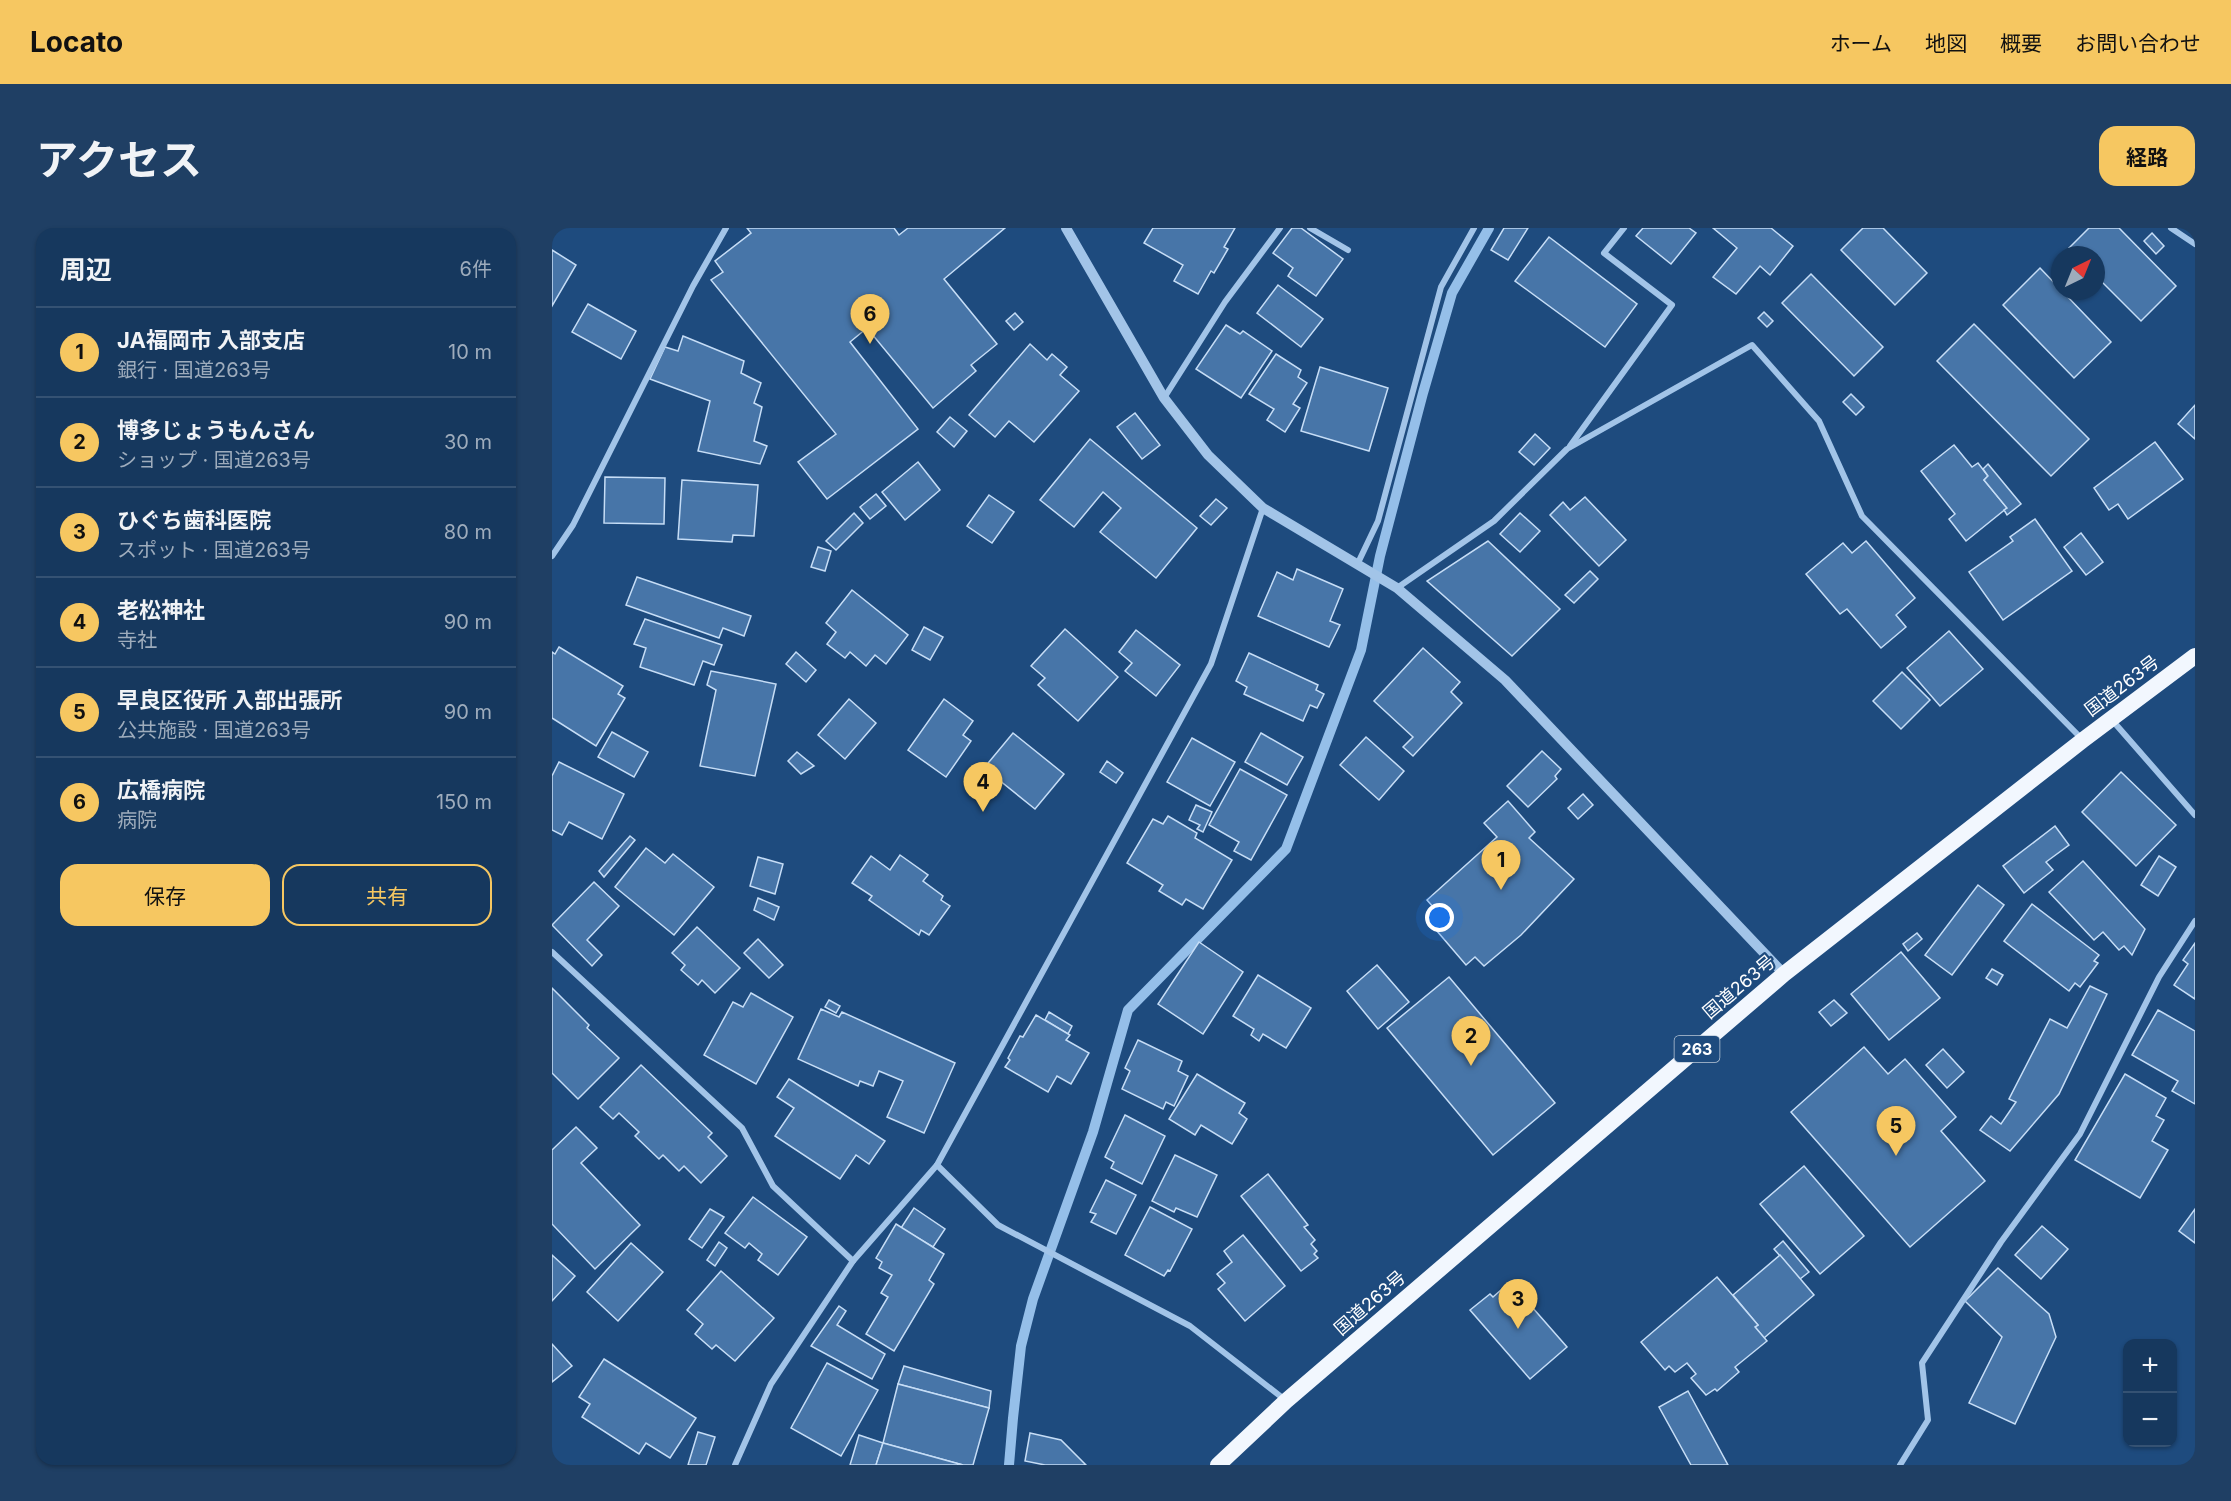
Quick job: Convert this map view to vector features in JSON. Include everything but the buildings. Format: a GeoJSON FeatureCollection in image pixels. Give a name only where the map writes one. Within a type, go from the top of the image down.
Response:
{"type":"FeatureCollection","features":[{"type":"Feature","properties":{"kind":"highway","name":"国道263号"},"geometry":{"type":"LineString","coordinates":[[1218,1465],[1286,1401],[1784,974],[2083,740],[2195,656]]}},
{"type":"Feature","properties":{"kind":"street"},"geometry":{"type":"LineString","coordinates":[[552,556],[573,525],[693,286],[726,228]]}},
{"type":"Feature","properties":{"kind":"street"},"geometry":{"type":"LineString","coordinates":[[1066,228],[1164,398],[1208,455],[1263,508],[1397,588],[1505,680],[1784,974]]}},
{"type":"Feature","properties":{"kind":"street"},"geometry":{"type":"LineString","coordinates":[[1164,398],[1226,302],[1280,228]]}},
{"type":"Feature","properties":{"kind":"street"},"geometry":{"type":"LineString","coordinates":[[1310,228],[1348,250]]}},
{"type":"Feature","properties":{"kind":"street"},"geometry":{"type":"LineString","coordinates":[[1360,567],[1378,521],[1441,287],[1474,228]]}},
{"type":"Feature","properties":{"kind":"street"},"geometry":{"type":"LineString","coordinates":[[1397,588],[1494,521],[1567,449],[1672,305],[1604,253],[1624,228]]}},
{"type":"Feature","properties":{"kind":"street"},"geometry":{"type":"LineString","coordinates":[[2171,228],[2195,244]]}},
{"type":"Feature","properties":{"kind":"street"},"geometry":{"type":"LineString","coordinates":[[1567,449],[1752,345],[1819,421],[1862,516],[2083,740]]}},
{"type":"Feature","properties":{"kind":"street"},"geometry":{"type":"LineString","coordinates":[[735,1465],[771,1384],[853,1261],[937,1165],[1211,664],[1263,508]]}},
{"type":"Feature","properties":{"kind":"street"},"geometry":{"type":"LineString","coordinates":[[2111,720],[2195,815]]}},
{"type":"Feature","properties":{"kind":"street"},"geometry":{"type":"LineString","coordinates":[[1900,1465],[1928,1420],[1922,1363],[2001,1242],[2080,1134],[2159,977],[2195,921]]}},
{"type":"Feature","properties":{"kind":"street"},"geometry":{"type":"LineString","coordinates":[[552,952],[741,1128],[773,1186],[853,1261]]}},
{"type":"Feature","properties":{"kind":"street"},"geometry":{"type":"LineString","coordinates":[[937,1165],[998,1225],[1190,1326],[1286,1401]]}},
{"type":"Feature","properties":{"kind":"waterway"},"geometry":{"type":"LineString","coordinates":[[1009,1465],[1021,1346],[1033,1299],[1093,1132],[1128,1010],[1286,849],[1361,650],[1380,556],[1452,293],[1489,228]]}},
{"type":"Feature","properties":{"kind":"place","name":"広橋病院"},"geometry":{"type":"Point","coordinates":[870,344]}},
{"type":"Feature","properties":{"kind":"place","name":"老松神社"},"geometry":{"type":"Point","coordinates":[983,812]}},
{"type":"Feature","properties":{"kind":"place","name":"JA福岡市 入部支店"},"geometry":{"type":"Point","coordinates":[1501,890]}},
{"type":"Feature","properties":{"kind":"place","name":"博多じょうもんさん"},"geometry":{"type":"Point","coordinates":[1471,1066]}},
{"type":"Feature","properties":{"kind":"place","name":"早良区役所 入部出張所"},"geometry":{"type":"Point","coordinates":[1896,1156]}},
{"type":"Feature","properties":{"kind":"place","name":"ひぐち歯科医院"},"geometry":{"type":"Point","coordinates":[1518,1329]}}]}
